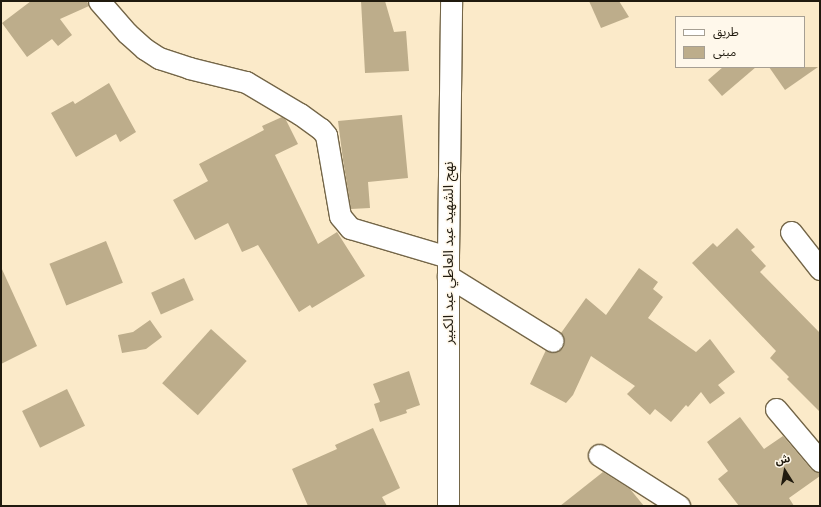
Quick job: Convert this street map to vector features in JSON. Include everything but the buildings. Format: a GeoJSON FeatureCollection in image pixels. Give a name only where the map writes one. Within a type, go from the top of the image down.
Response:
{"type":"FeatureCollection","features":[{"type":"Feature","properties":{"kind":"street"},"geometry":{"type":"LineString","coordinates":[[99,1],[127,33],[145,49],[159,58],[189,68],[246,82],[300,114],[321,129],[326,136],[340,216],[350,228],[448,267],[553,341]]}},
{"type":"Feature","properties":{"kind":"street","name":"نهج الشهيد عبد العاطي عبد الكبير"},"geometry":{"type":"LineString","coordinates":[[448,506],[448,267],[451,1]]}},
{"type":"Feature","properties":{"kind":"street"},"geometry":{"type":"LineString","coordinates":[[791,232],[820,269]]}},
{"type":"Feature","properties":{"kind":"street"},"geometry":{"type":"LineString","coordinates":[[776,409],[820,461]]}},
{"type":"Feature","properties":{"kind":"street"},"geometry":{"type":"LineString","coordinates":[[599,455],[679,506]]}}]}
